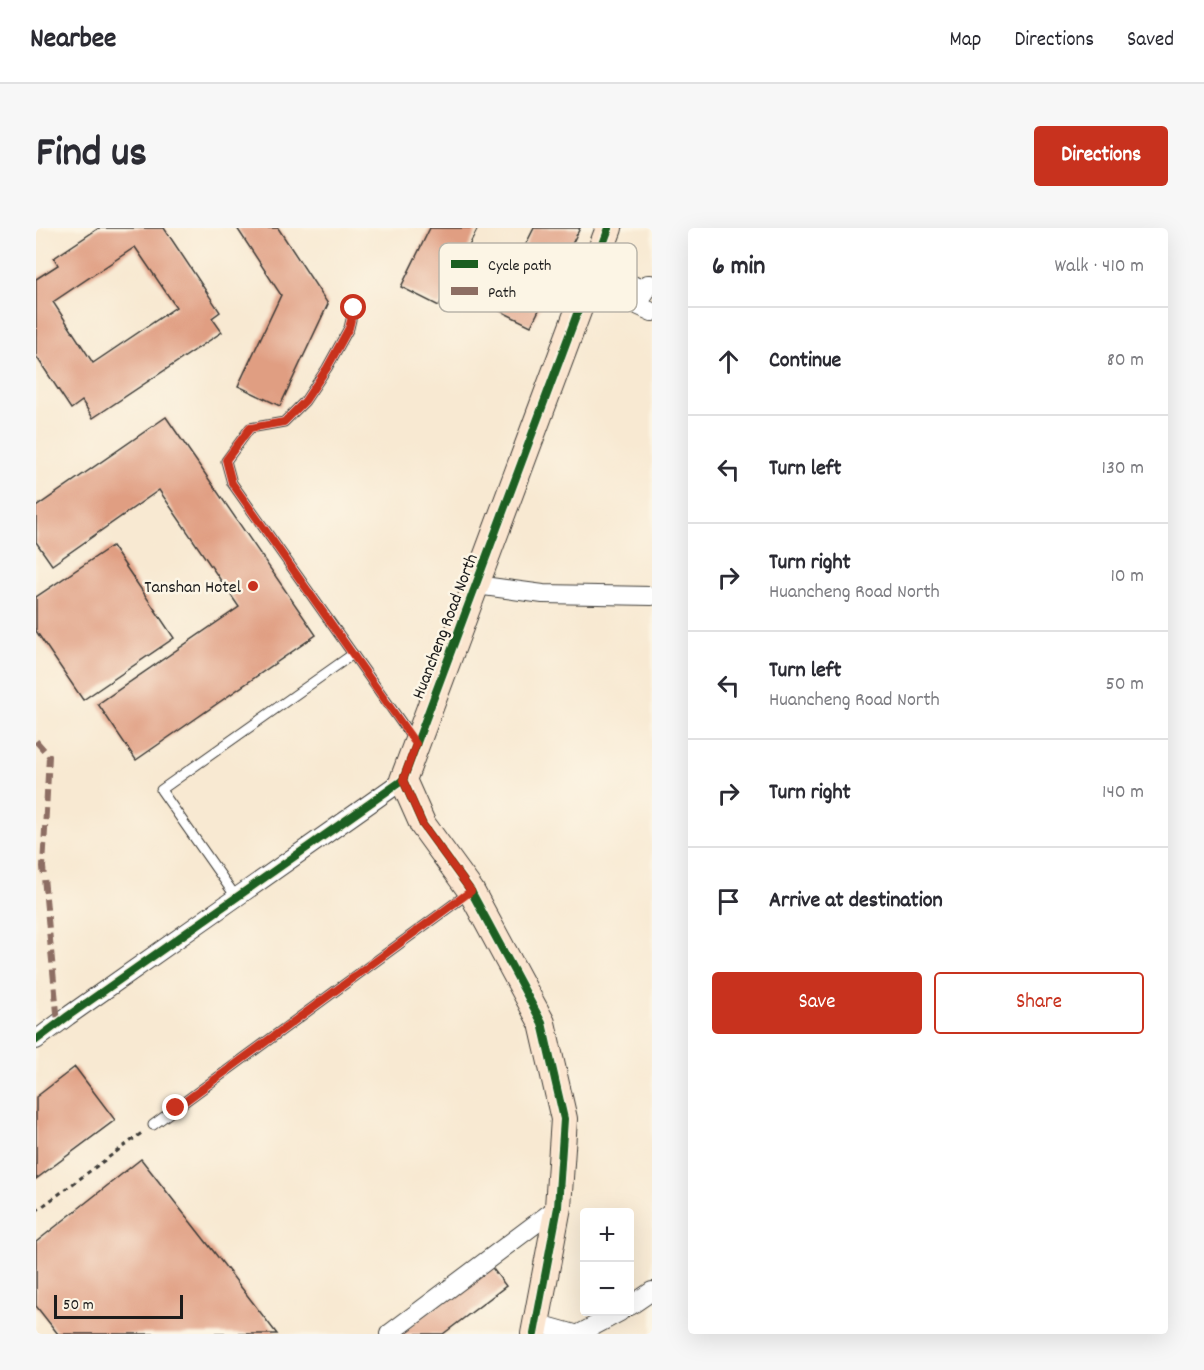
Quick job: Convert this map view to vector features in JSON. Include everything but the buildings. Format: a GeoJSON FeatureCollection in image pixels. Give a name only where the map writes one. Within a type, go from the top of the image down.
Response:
{"type":"FeatureCollection","features":[{"type":"Feature","properties":{"kind":"street","name":"Huancheng Road North"},"geometry":{"type":"LineString","coordinates":[[603,243],[609,228]]}},
{"type":"Feature","properties":{"kind":"street"},"geometry":{"type":"LineString","coordinates":[[649,287],[639,306],[652,312]]}},
{"type":"Feature","properties":{"kind":"street","name":"Huancheng Road North"},"geometry":{"type":"LineString","coordinates":[[403,780],[578,312]]}},
{"type":"Feature","properties":{"kind":"street"},"geometry":{"type":"LineString","coordinates":[[476,585],[543,594],[652,596]]}},
{"type":"Feature","properties":{"kind":"street"},"geometry":{"type":"LineString","coordinates":[[36,1040],[403,780],[423,825],[471,891],[542,1023],[564,1119],[558,1208],[535,1329],[574,1334]]}},
{"type":"Feature","properties":{"kind":"street"},"geometry":{"type":"LineString","coordinates":[[389,1334],[558,1208]]}},
{"type":"Feature","properties":{"kind":"street"},"geometry":{"type":"LineString","coordinates":[[634,1303],[652,1291]]}},
{"type":"Feature","properties":{"kind":"street"},"geometry":{"type":"LineString","coordinates":[[579,1334],[611,1316]]}},
{"type":"Feature","properties":{"kind":"lane"},"geometry":{"type":"LineString","coordinates":[[354,308],[349,328],[327,368],[305,401],[284,422],[250,428],[226,460],[232,483],[416,744]]}},
{"type":"Feature","properties":{"kind":"lane"},"geometry":{"type":"LineString","coordinates":[[236,897],[161,790],[353,654]]}},
{"type":"Feature","properties":{"kind":"lane"},"geometry":{"type":"LineString","coordinates":[[153,1125],[471,891]]}},
{"type":"Feature","properties":{"kind":"path"},"geometry":{"type":"LineString","coordinates":[[36,1212],[153,1125]]}},
{"type":"Feature","properties":{"kind":"marked path"},"geometry":{"type":"LineString","coordinates":[[36,741],[49,756],[43,867],[58,1023]]}},
{"type":"Feature","properties":{"kind":"cycle path"},"geometry":{"type":"LineString","coordinates":[[603,243],[609,228]]}},
{"type":"Feature","properties":{"kind":"cycle path"},"geometry":{"type":"LineString","coordinates":[[534,1334],[558,1207],[564,1119],[542,1023],[471,891],[423,825],[403,780],[578,312]]}},
{"type":"Feature","properties":{"kind":"cycle path"},"geometry":{"type":"LineString","coordinates":[[36,1040],[403,780]]}},
{"type":"Feature","properties":{"kind":"place","name":"Tanshan Hotel"},"geometry":{"type":"Point","coordinates":[253,586]}},
{"type":"Feature","properties":{"kind":"route"},"geometry":{"type":"LineString","coordinates":[[176,1108],[471,891],[423,825],[403,780],[416,744],[232,483],[226,460],[250,428],[284,422],[305,401],[327,368],[349,328],[354,308]]}}]}
